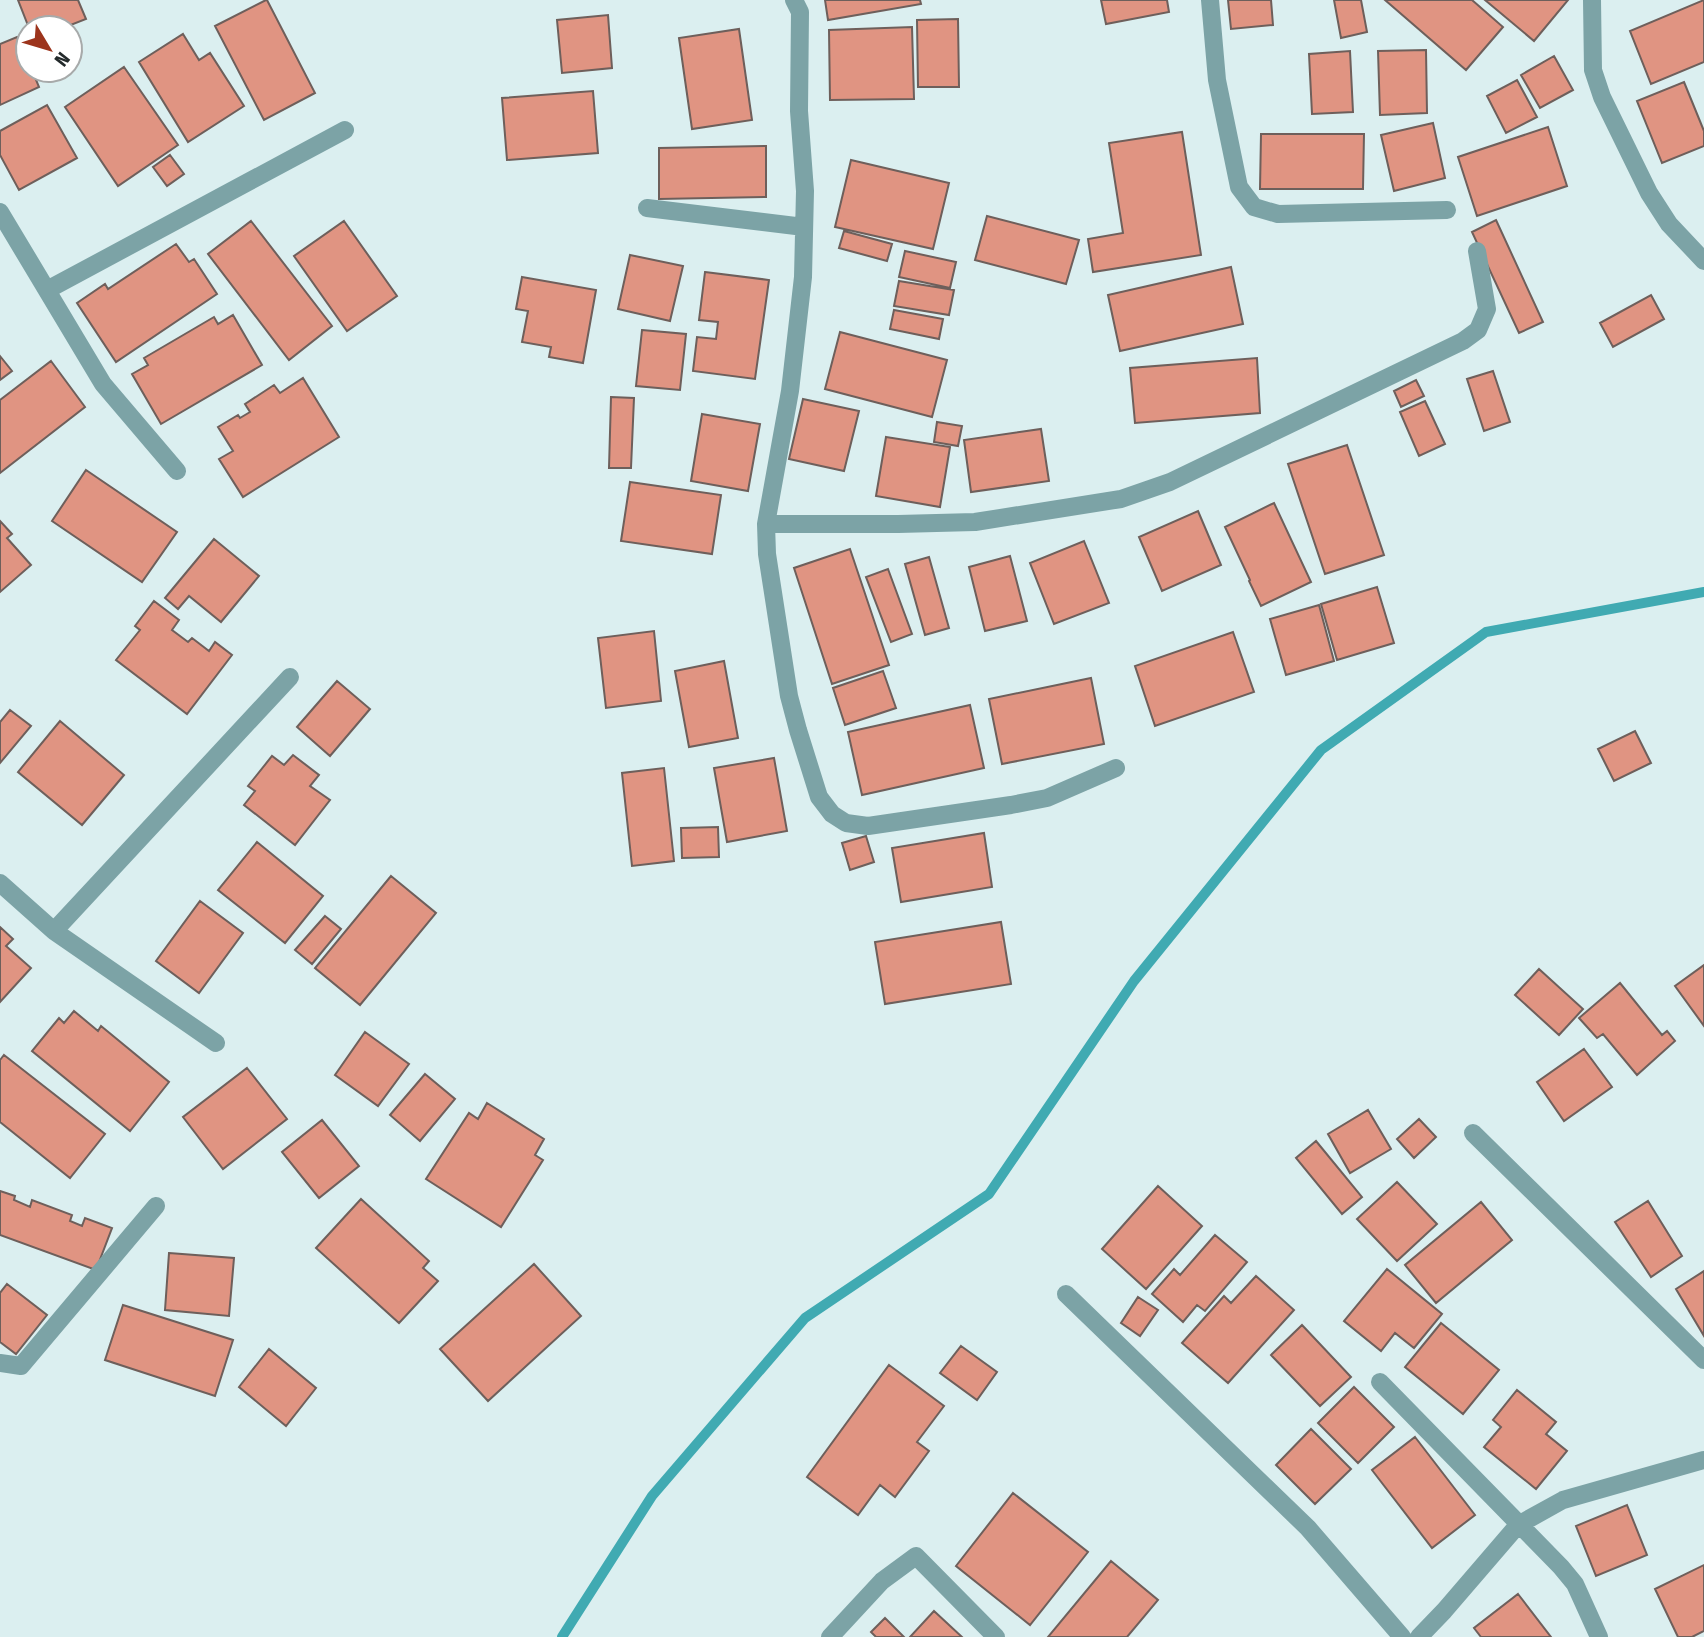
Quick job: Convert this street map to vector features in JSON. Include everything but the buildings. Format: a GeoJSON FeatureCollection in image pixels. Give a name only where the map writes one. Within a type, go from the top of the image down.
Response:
{"type":"FeatureCollection","features":[{"type":"Feature","properties":{"kind":"street"},"geometry":{"type":"LineString","coordinates":[[794,0],[800,12],[799,111],[805,191],[803,278],[790,391],[766,524],[767,554],[789,696],[819,797],[832,814],[846,823],[868,826],[1047,798],[1116,768]]}},
{"type":"Feature","properties":{"kind":"street"},"geometry":{"type":"LineString","coordinates":[[1210,0],[1217,80],[1239,187],[1254,206],[1278,214],[1447,210]]}},
{"type":"Feature","properties":{"kind":"street"},"geometry":{"type":"LineString","coordinates":[[1592,0],[1593,70],[1602,97],[1648,193],[1670,224],[1704,261]]}},
{"type":"Feature","properties":{"kind":"street"},"geometry":{"type":"LineString","coordinates":[[47,290],[345,130]]}},
{"type":"Feature","properties":{"kind":"street"},"geometry":{"type":"LineString","coordinates":[[647,208],[804,227]]}},
{"type":"Feature","properties":{"kind":"street"},"geometry":{"type":"LineString","coordinates":[[0,212],[103,384],[177,471]]}},
{"type":"Feature","properties":{"kind":"street"},"geometry":{"type":"LineString","coordinates":[[766,524],[975,522],[1121,499],[1170,482],[1463,341],[1478,330],[1488,309],[1477,251]]}},
{"type":"Feature","properties":{"kind":"street"},"geometry":{"type":"LineString","coordinates":[[54,931],[290,677]]}},
{"type":"Feature","properties":{"kind":"street"},"geometry":{"type":"LineString","coordinates":[[0,883],[54,931],[216,1043]]}},
{"type":"Feature","properties":{"kind":"street"},"geometry":{"type":"LineString","coordinates":[[1473,1133],[1704,1360]]}},
{"type":"Feature","properties":{"kind":"street"},"geometry":{"type":"LineString","coordinates":[[0,1363],[21,1366],[156,1206]]}},
{"type":"Feature","properties":{"kind":"street"},"geometry":{"type":"LineString","coordinates":[[1066,1294],[1308,1528],[1402,1637]]}},
{"type":"Feature","properties":{"kind":"street"},"geometry":{"type":"LineString","coordinates":[[1380,1382],[1576,1584],[1599,1637]]}},
{"type":"Feature","properties":{"kind":"street"},"geometry":{"type":"LineString","coordinates":[[1419,1637],[1518,1525],[1563,1500],[1704,1460]]}},
{"type":"Feature","properties":{"kind":"street"},"geometry":{"type":"LineString","coordinates":[[830,1637],[882,1581],[916,1556],[996,1637]]}},
{"type":"Feature","properties":{"kind":"waterway"},"geometry":{"type":"LineString","coordinates":[[562,1637],[652,1496],[805,1318],[989,1194],[1134,981],[1321,750],[1486,632],[1704,592]]}}]}
